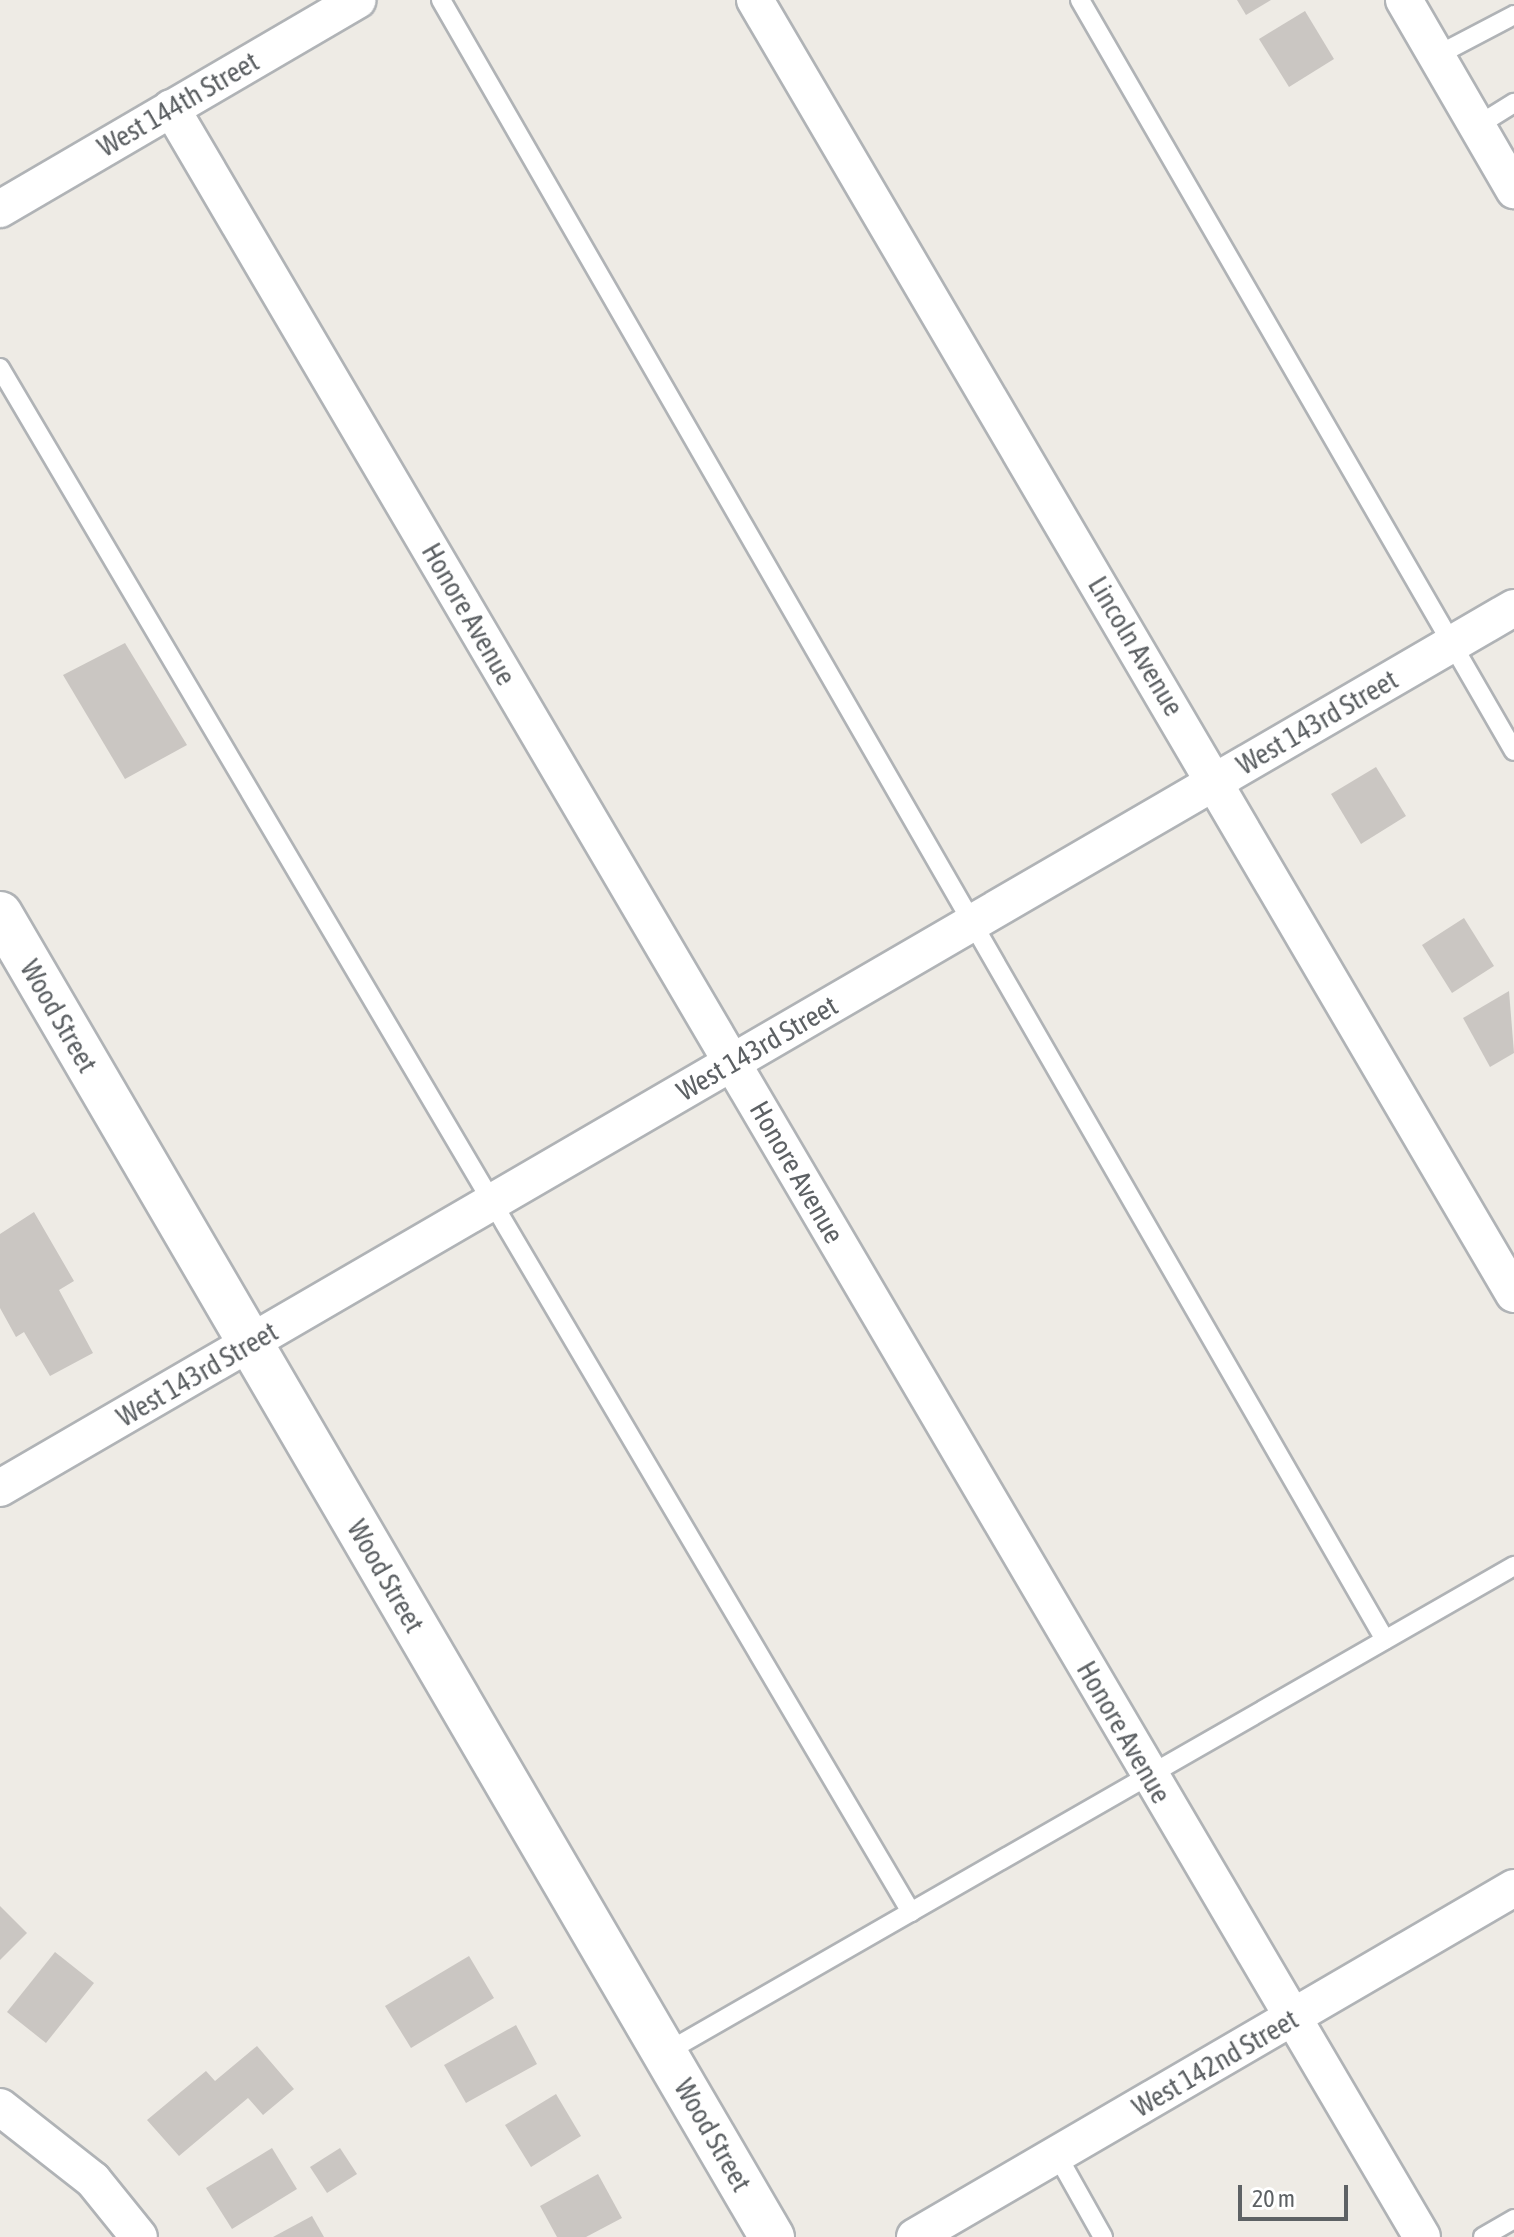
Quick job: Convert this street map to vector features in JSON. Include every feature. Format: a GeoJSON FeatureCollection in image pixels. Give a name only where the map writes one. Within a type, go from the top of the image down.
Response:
{"type":"FeatureCollection","features":[{"type":"Feature","properties":{"kind":"main road","name":"Wood Street"},"geometry":{"type":"LineString","coordinates":[[0,914],[772,2237]]}},
{"type":"Feature","properties":{"kind":"street","name":"West 144th Street"},"geometry":{"type":"LineString","coordinates":[[0,209],[357,0]]}},
{"type":"Feature","properties":{"kind":"street","name":"Lincoln Avenue"},"geometry":{"type":"LineString","coordinates":[[755,0],[1216,781],[1514,1294]]}},
{"type":"Feature","properties":{"kind":"street"},"geometry":{"type":"LineString","coordinates":[[1404,0],[1514,190]]}},
{"type":"Feature","properties":{"kind":"street","name":"Honore Avenue"},"geometry":{"type":"LineString","coordinates":[[171,108],[1422,2237]]}},
{"type":"Feature","properties":{"kind":"street","name":"West 143rd Street"},"geometry":{"type":"LineString","coordinates":[[0,1488],[1514,608]]}},
{"type":"Feature","properties":{"kind":"street","name":"West 142nd Street"},"geometry":{"type":"LineString","coordinates":[[915,2237],[1514,1888]]}},
{"type":"Feature","properties":{"kind":"street"},"geometry":{"type":"LineString","coordinates":[[0,2107],[93,2180],[139,2237]]}},
{"type":"Feature","properties":{"kind":"lane"},"geometry":{"type":"LineString","coordinates":[[441,0],[1385,1640]]}},
{"type":"Feature","properties":{"kind":"lane"},"geometry":{"type":"LineString","coordinates":[[1080,0],[1514,751]]}},
{"type":"Feature","properties":{"kind":"lane"},"geometry":{"type":"LineString","coordinates":[[1436,56],[1514,15]]}},
{"type":"Feature","properties":{"kind":"lane"},"geometry":{"type":"LineString","coordinates":[[1477,126],[1514,103]]}},
{"type":"Feature","properties":{"kind":"lane"},"geometry":{"type":"LineString","coordinates":[[0,368],[911,1912]]}},
{"type":"Feature","properties":{"kind":"lane"},"geometry":{"type":"LineString","coordinates":[[665,2053],[1514,1566]]}},
{"type":"Feature","properties":{"kind":"lane"},"geometry":{"type":"LineString","coordinates":[[1057,2155],[1103,2237]]}},
{"type":"Feature","properties":{"kind":"lane"},"geometry":{"type":"LineString","coordinates":[[1483,2237],[1514,2219]]}},
{"type":"Feature","properties":{"kind":"building"},"geometry":{"type":"Polygon","coordinates":[[[1237,0],[1271,0],[1246,15],[1237,0]]]}},
{"type":"Feature","properties":{"kind":"building"},"geometry":{"type":"Polygon","coordinates":[[[1305,11],[1334,59],[1289,87],[1259,39],[1305,11]]]}},
{"type":"Feature","properties":{"kind":"building"},"geometry":{"type":"Polygon","coordinates":[[[125,643],[187,745],[125,779],[63,675],[125,643]]]}},
{"type":"Feature","properties":{"kind":"building"},"geometry":{"type":"Polygon","coordinates":[[[1376,767],[1406,816],[1361,844],[1331,794],[1376,767]]]}},
{"type":"Feature","properties":{"kind":"building"},"geometry":{"type":"Polygon","coordinates":[[[1464,918],[1494,966],[1452,993],[1422,945],[1464,918]]]}},
{"type":"Feature","properties":{"kind":"building"},"geometry":{"type":"Polygon","coordinates":[[[1509,991],[1514,1053],[1490,1067],[1463,1018],[1509,991]]]}},
{"type":"Feature","properties":{"kind":"building"},"geometry":{"type":"Polygon","coordinates":[[[34,1212],[74,1281],[59,1290],[93,1353],[50,1376],[24,1332],[16,1337],[0,1308],[0,1234],[34,1212]]]}},
{"type":"Feature","properties":{"kind":"building"},"geometry":{"type":"Polygon","coordinates":[[[0,1906],[27,1933],[0,1960],[0,1906]]]}},
{"type":"Feature","properties":{"kind":"building"},"geometry":{"type":"Polygon","coordinates":[[[55,1952],[94,1983],[46,2043],[7,2012],[55,1952]]]}},
{"type":"Feature","properties":{"kind":"building"},"geometry":{"type":"Polygon","coordinates":[[[469,1956],[494,1998],[411,2048],[385,2006],[469,1956]]]}},
{"type":"Feature","properties":{"kind":"building"},"geometry":{"type":"Polygon","coordinates":[[[516,2025],[537,2064],[466,2103],[444,2065],[516,2025]]]}},
{"type":"Feature","properties":{"kind":"building"},"geometry":{"type":"Polygon","coordinates":[[[257,2046],[294,2089],[263,2115],[248,2098],[179,2156],[147,2120],[206,2071],[215,2081],[257,2046]]]}},
{"type":"Feature","properties":{"kind":"building"},"geometry":{"type":"Polygon","coordinates":[[[556,2094],[581,2136],[531,2167],[505,2125],[556,2094]]]}},
{"type":"Feature","properties":{"kind":"building"},"geometry":{"type":"Polygon","coordinates":[[[272,2148],[297,2189],[232,2229],[206,2188],[272,2148]]]}},
{"type":"Feature","properties":{"kind":"building"},"geometry":{"type":"Polygon","coordinates":[[[340,2148],[357,2174],[327,2193],[310,2167],[340,2148]]]}},
{"type":"Feature","properties":{"kind":"building"},"geometry":{"type":"Polygon","coordinates":[[[598,2174],[622,2218],[586,2237],[557,2237],[540,2206],[598,2174]]]}},
{"type":"Feature","properties":{"kind":"building"},"geometry":{"type":"Polygon","coordinates":[[[312,2216],[324,2237],[273,2237],[312,2216]]]}}]}
